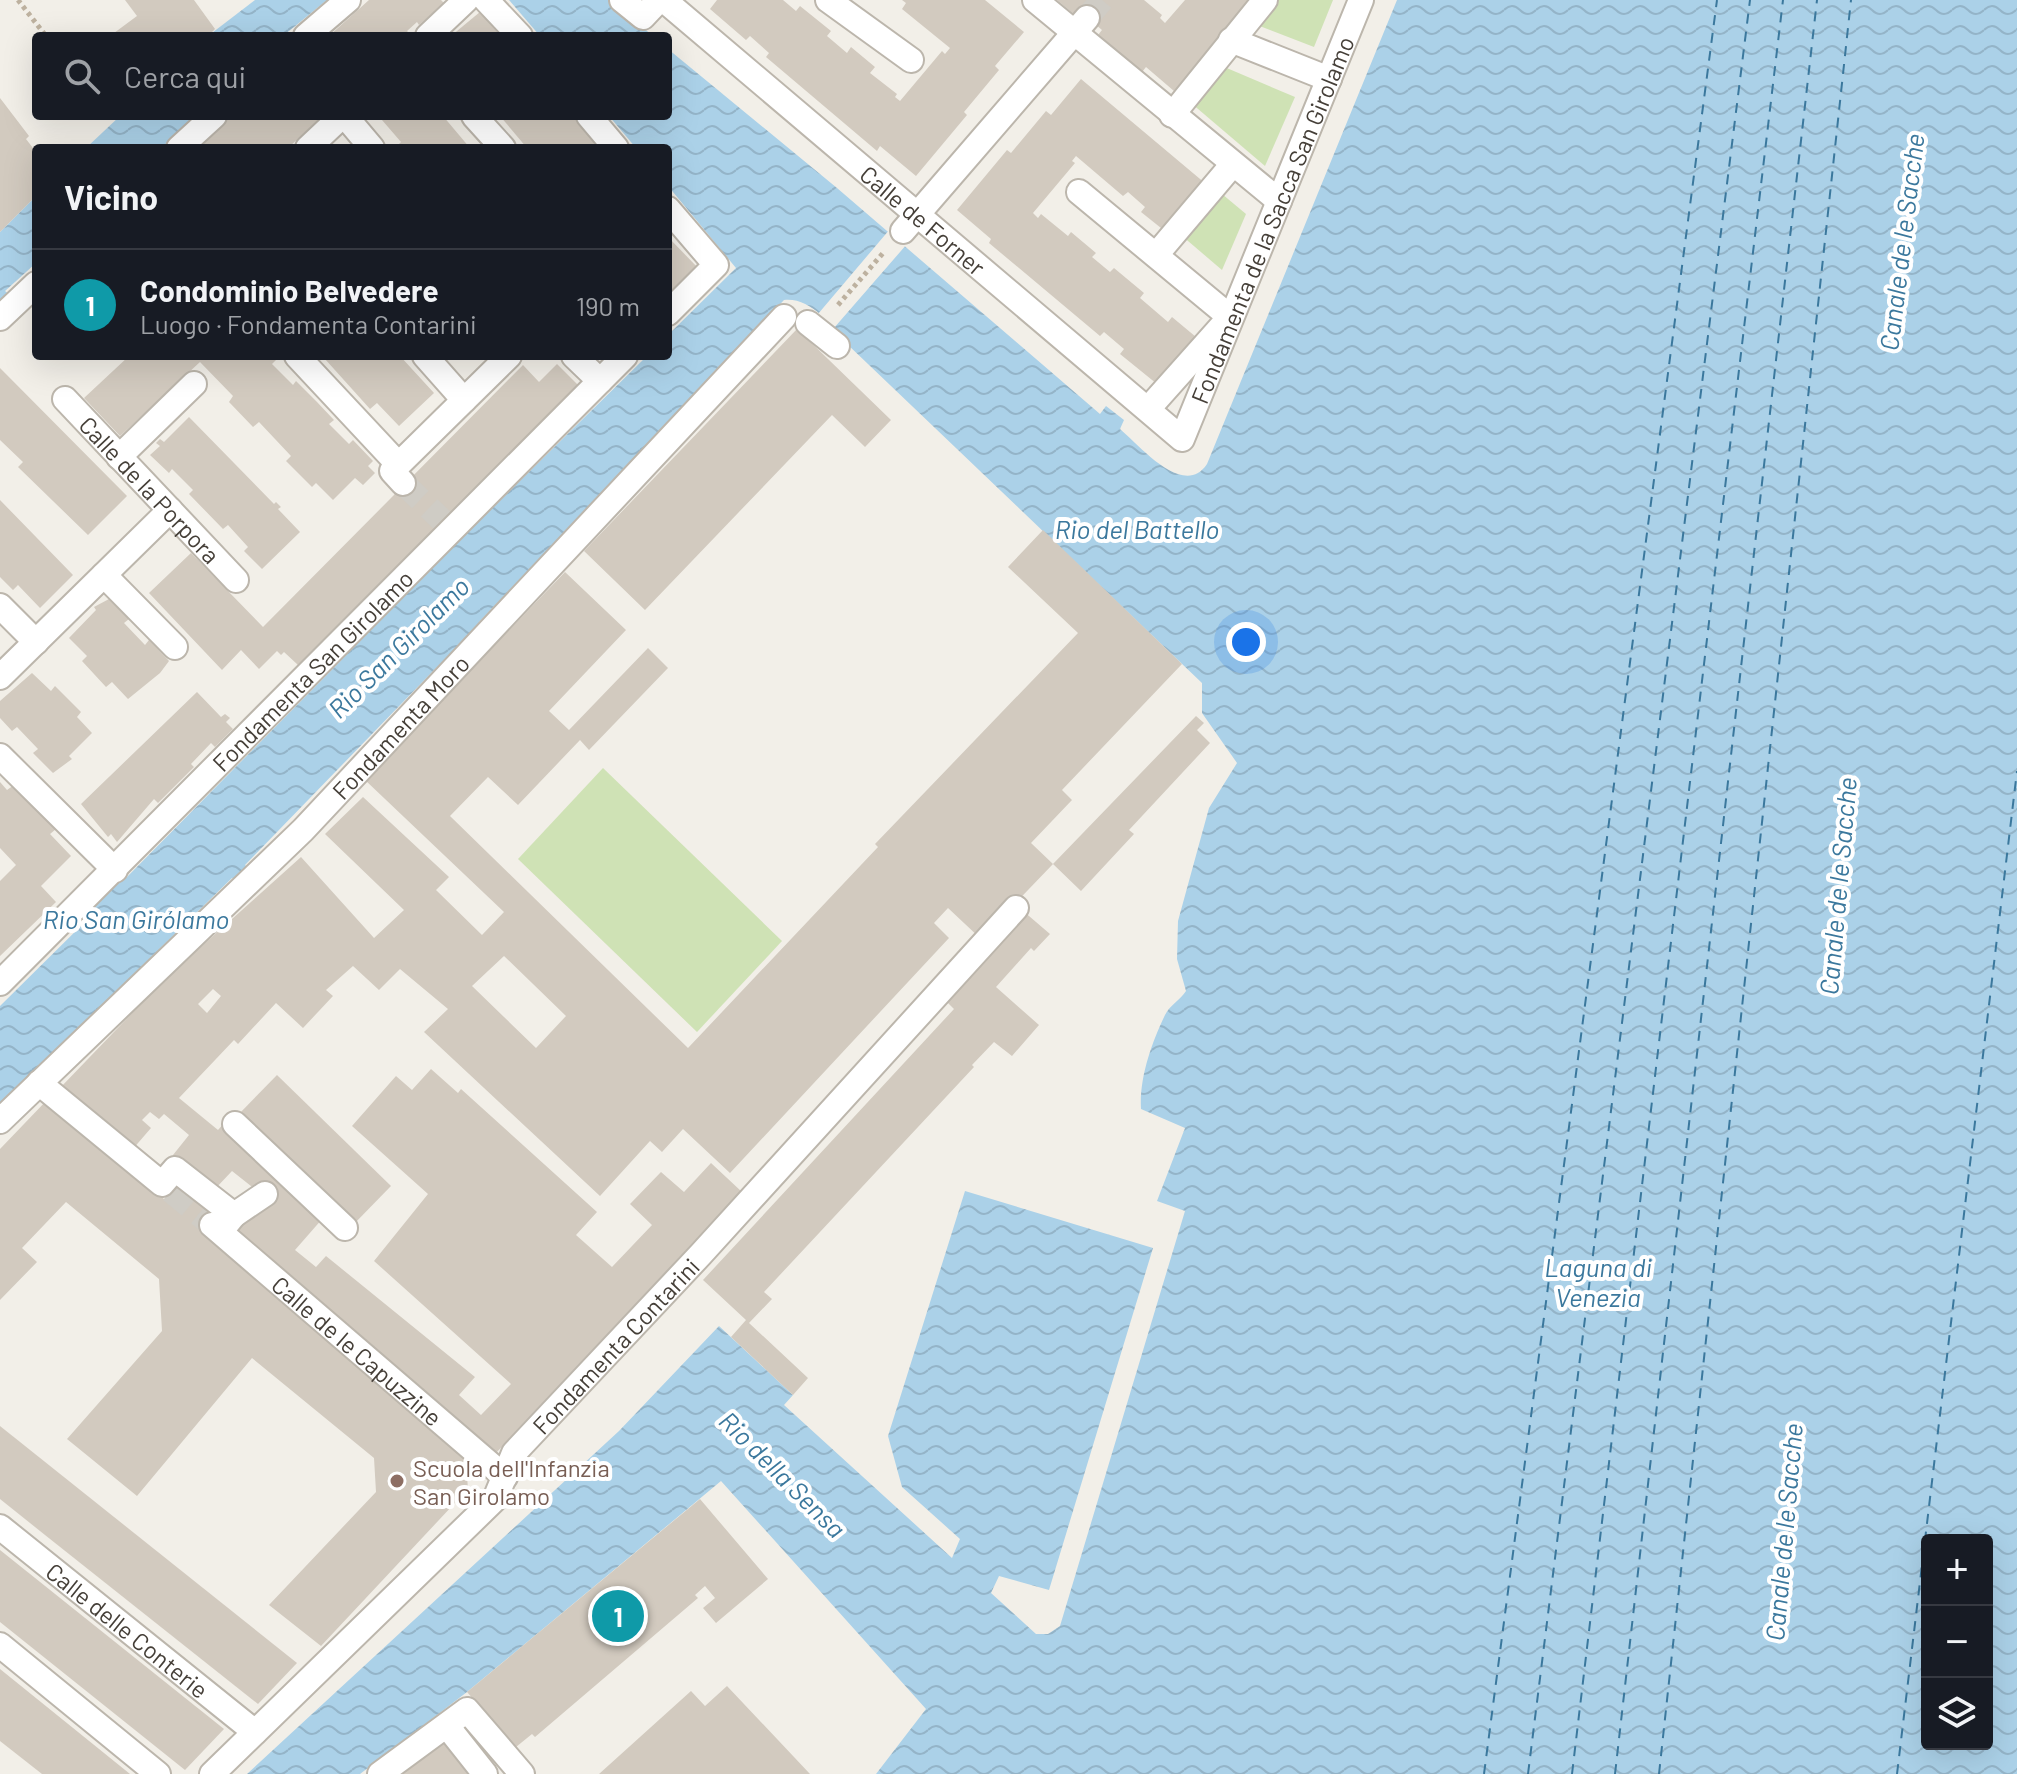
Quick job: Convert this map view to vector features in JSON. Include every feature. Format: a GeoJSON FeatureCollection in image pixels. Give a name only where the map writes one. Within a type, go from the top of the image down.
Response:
{"type":"FeatureCollection","features":[{"type":"Feature","properties":{"kind":"street"},"geometry":{"type":"LineString","coordinates":[[311,32],[348,0]]}},
{"type":"Feature","properties":{"kind":"street"},"geometry":{"type":"LineString","coordinates":[[432,32],[466,0]]}},
{"type":"Feature","properties":{"kind":"street"},"geometry":{"type":"LineString","coordinates":[[486,0],[516,32]]}},
{"type":"Feature","properties":{"kind":"street"},"geometry":{"type":"LineString","coordinates":[[622,0],[643,17],[668,2]]}},
{"type":"Feature","properties":{"kind":"street"},"geometry":{"type":"LineString","coordinates":[[828,0],[911,60]]}},
{"type":"Feature","properties":{"kind":"street"},"geometry":{"type":"LineString","coordinates":[[1035,0],[1081,25],[1172,115],[1279,201]]}},
{"type":"Feature","properties":{"kind":"street"},"geometry":{"type":"LineString","coordinates":[[1172,115],[1265,0]]}},
{"type":"Feature","properties":{"kind":"street","name":"Fondamenta de la Sacca San Girolamo"},"geometry":{"type":"LineString","coordinates":[[1182,439],[1361,0]]}},
{"type":"Feature","properties":{"kind":"street","name":"Calle de Forner"},"geometry":{"type":"LineString","coordinates":[[668,2],[1182,439]]}},
{"type":"Feature","properties":{"kind":"street"},"geometry":{"type":"LineString","coordinates":[[903,231],[1081,25]]}},
{"type":"Feature","properties":{"kind":"street"},"geometry":{"type":"LineString","coordinates":[[1231,40],[1329,79]]}},
{"type":"Feature","properties":{"kind":"street"},"geometry":{"type":"LineString","coordinates":[[183,144],[210,120]]}},
{"type":"Feature","properties":{"kind":"street"},"geometry":{"type":"LineString","coordinates":[[312,144],[340,120]]}},
{"type":"Feature","properties":{"kind":"street"},"geometry":{"type":"LineString","coordinates":[[348,120],[368,144]]}},
{"type":"Feature","properties":{"kind":"street"},"geometry":{"type":"LineString","coordinates":[[478,120],[499,144]]}},
{"type":"Feature","properties":{"kind":"street"},"geometry":{"type":"LineString","coordinates":[[592,120],[613,144]]}},
{"type":"Feature","properties":{"kind":"street"},"geometry":{"type":"LineString","coordinates":[[1156,255],[1233,164]]}},
{"type":"Feature","properties":{"kind":"street"},"geometry":{"type":"LineString","coordinates":[[1079,192],[1230,317],[1148,409]]}},
{"type":"Feature","properties":{"kind":"street"},"geometry":{"type":"LineString","coordinates":[[672,214],[716,265],[672,309]]}},
{"type":"Feature","properties":{"kind":"street"},"geometry":{"type":"LineString","coordinates":[[0,318],[32,288]]}},
{"type":"Feature","properties":{"kind":"street","name":"Fondamenta Moro"},"geometry":{"type":"LineString","coordinates":[[0,1121],[303,830],[796,320],[837,346]]}},
{"type":"Feature","properties":{"kind":"street"},"geometry":{"type":"LineString","coordinates":[[301,360],[401,473],[464,400],[505,360]]}},
{"type":"Feature","properties":{"kind":"street"},"geometry":{"type":"LineString","coordinates":[[429,360],[464,400]]}},
{"type":"Feature","properties":{"kind":"street"},"geometry":{"type":"LineString","coordinates":[[578,360],[600,381]]}},
{"type":"Feature","properties":{"kind":"street","name":"Fondamenta San Girolamo"},"geometry":{"type":"LineString","coordinates":[[0,983],[115,870],[449,527],[621,360]]}},
{"type":"Feature","properties":{"kind":"street"},"geometry":{"type":"LineString","coordinates":[[119,457],[194,384]]}},
{"type":"Feature","properties":{"kind":"street","name":"Calle de la Porpora"},"geometry":{"type":"LineString","coordinates":[[65,399],[236,580]]}},
{"type":"Feature","properties":{"kind":"street"},"geometry":{"type":"LineString","coordinates":[[0,677],[170,510]]}},
{"type":"Feature","properties":{"kind":"street"},"geometry":{"type":"LineString","coordinates":[[104,575],[175,647]]}},
{"type":"Feature","properties":{"kind":"street"},"geometry":{"type":"LineString","coordinates":[[0,606],[36,642]]}},
{"type":"Feature","properties":{"kind":"street"},"geometry":{"type":"LineString","coordinates":[[0,756],[115,870]]}},
{"type":"Feature","properties":{"kind":"street","name":"Fondamenta Contarini"},"geometry":{"type":"LineString","coordinates":[[212,1774],[495,1499],[514,1453],[701,1254],[1016,908]]}},
{"type":"Feature","properties":{"kind":"street","name":"Calle de le Capuzzine"},"geometry":{"type":"LineString","coordinates":[[39,1083],[200,1204],[505,1477]]}},
{"type":"Feature","properties":{"kind":"street"},"geometry":{"type":"LineString","coordinates":[[235,1124],[345,1228]]}},
{"type":"Feature","properties":{"kind":"street"},"geometry":{"type":"LineString","coordinates":[[200,1204],[264,1195]]}},
{"type":"Feature","properties":{"kind":"street","name":"Calle delle Conterie"},"geometry":{"type":"LineString","coordinates":[[0,1527],[255,1732]]}},
{"type":"Feature","properties":{"kind":"street"},"geometry":{"type":"LineString","coordinates":[[0,1645],[158,1774]]}},
{"type":"Feature","properties":{"kind":"street"},"geometry":{"type":"LineString","coordinates":[[380,1774],[467,1710],[518,1773]]}},
{"type":"Feature","properties":{"kind":"street"},"geometry":{"type":"LineString","coordinates":[[447,1726],[485,1774]]}},
{"type":"Feature","properties":{"kind":"path"},"geometry":{"type":"LineString","coordinates":[[18,0],[43,32]]}},
{"type":"Feature","properties":{"kind":"path"},"geometry":{"type":"LineString","coordinates":[[846,295],[873,265]]}},
{"type":"Feature","properties":{"kind":"green space"},"geometry":{"type":"Polygon","coordinates":[[[1278,0],[1333,0],[1314,47],[1257,25],[1278,0]]]}},
{"type":"Feature","properties":{"kind":"green space"},"geometry":{"type":"Polygon","coordinates":[[[1222,66],[1295,97],[1265,166],[1191,103],[1222,66]]]}},
{"type":"Feature","properties":{"kind":"green space"},"geometry":{"type":"Polygon","coordinates":[[[1216,189],[1246,214],[1222,270],[1181,235],[1216,189]]]}},
{"type":"Feature","properties":{"kind":"green space"},"geometry":{"type":"Polygon","coordinates":[[[603,768],[782,941],[697,1032],[518,859],[603,768]]]}},
{"type":"Feature","properties":{"kind":"water"},"geometry":{"type":"Polygon","coordinates":[[[255,0],[327,0],[288,32],[213,32],[255,0]]]}},
{"type":"Feature","properties":{"kind":"water"},"geometry":{"type":"Polygon","coordinates":[[[509,0],[610,0],[648,32],[537,32],[509,0]]]}},
{"type":"Feature","properties":{"kind":"water","name":"Laguna di Venezia"},"geometry":{"type":"Polygon","coordinates":[[[1397,0],[2017,0],[2017,1774],[876,1774],[926,1709],[721,1481],[467,1692],[360,1774],[247,1774],[619,1431],[719,1326],[793,1395],[784,1405],[952,1558],[960,1539],[902,1487],[888,1436],[965,1191],[1153,1248],[1049,1590],[999,1576],[991,1593],[1036,1634],[1048,1634],[1060,1626],[1185,1211],[1157,1201],[1185,1128],[1141,1109],[1142,1085],[1151,1048],[1165,1015],[1186,991],[1177,959],[1178,921],[1209,808],[1237,763],[1202,713],[1202,683],[846,343],[827,320],[811,307],[794,300],[784,300],[637,455],[641,458],[628,466],[479,622],[483,626],[473,636],[469,634],[245,865],[250,870],[238,882],[232,878],[0,1105],[0,1006],[97,910],[92,906],[120,877],[124,880],[458,542],[455,538],[469,524],[473,527],[643,360],[672,360],[672,331],[736,268],[672,191],[672,144],[633,144],[612,120],[672,120],[672,52],[837,188],[1100,414],[1106,406],[1124,420],[1120,429],[1150,457],[1175,473],[1187,476],[1197,473],[1207,464],[1397,0]]]}},
{"type":"Feature","properties":{"kind":"water"},"geometry":{"type":"Polygon","coordinates":[[[116,120],[192,120],[165,144],[90,144],[116,120]]]}},
{"type":"Feature","properties":{"kind":"water"},"geometry":{"type":"Polygon","coordinates":[[[32,200],[32,267],[5,291],[10,295],[0,305],[0,232],[32,200]]]}},
{"type":"Feature","properties":{"kind":"pier"},"geometry":{"type":"Polygon","coordinates":[[[890,229],[907,244],[834,328],[840,336],[807,310],[808,306],[818,314],[890,229]]]}},
{"type":"Feature","properties":{"kind":"building"},"geometry":{"type":"Polygon","coordinates":[[[125,0],[194,0],[215,29],[212,32],[115,32],[137,16],[125,0]]]}},
{"type":"Feature","properties":{"kind":"building"},"geometry":{"type":"Polygon","coordinates":[[[369,0],[441,0],[444,3],[408,32],[333,32],[369,0]]]}},
{"type":"Feature","properties":{"kind":"building"},"geometry":{"type":"Polygon","coordinates":[[[717,0],[783,0],[796,11],[800,6],[831,31],[827,36],[847,53],[851,47],[875,67],[870,73],[897,94],[895,97],[900,101],[942,51],[945,54],[950,48],[902,9],[906,3],[902,0],[985,0],[1024,32],[995,66],[999,70],[964,112],[967,115],[916,176],[880,146],[877,151],[766,57],[769,53],[750,36],[746,40],[710,9],[717,0]]]}},
{"type":"Feature","properties":{"kind":"building"},"geometry":{"type":"Polygon","coordinates":[[[1057,0],[1144,0],[1162,15],[1160,18],[1165,23],[1185,0],[1253,0],[1181,97],[1146,67],[1142,72],[1098,35],[1102,30],[1081,12],[1075,15],[1057,0]]]}},
{"type":"Feature","properties":{"kind":"building"},"geometry":{"type":"Polygon","coordinates":[[[486,7],[507,32],[456,32],[486,7]]]}},
{"type":"Feature","properties":{"kind":"building"},"geometry":{"type":"Polygon","coordinates":[[[1081,79],[1206,184],[1166,232],[1141,212],[1145,207],[1128,192],[1123,196],[1076,156],[1072,161],[1075,163],[1033,213],[1038,218],[1041,214],[1068,236],[1071,232],[1096,253],[1092,257],[1110,272],[1114,268],[1144,293],[1140,298],[1168,322],[1172,317],[1196,337],[1157,384],[1120,354],[1124,349],[1104,332],[1100,336],[989,243],[991,239],[957,210],[1007,150],[1011,153],[1046,111],[1051,115],[1081,79]]]}},
{"type":"Feature","properties":{"kind":"building"},"geometry":{"type":"Polygon","coordinates":[[[0,98],[29,136],[26,139],[32,147],[32,200],[0,232],[0,98]]]}},
{"type":"Feature","properties":{"kind":"building"},"geometry":{"type":"Polygon","coordinates":[[[228,120],[318,120],[292,144],[200,144],[228,120]]]}},
{"type":"Feature","properties":{"kind":"building"},"geometry":{"type":"Polygon","coordinates":[[[382,120],[446,120],[467,144],[399,144],[401,142],[382,120]]]}},
{"type":"Feature","properties":{"kind":"building"},"geometry":{"type":"Polygon","coordinates":[[[503,120],[580,120],[601,144],[524,144],[503,120]]]}},
{"type":"Feature","properties":{"kind":"building"},"geometry":{"type":"Polygon","coordinates":[[[672,241],[700,270],[672,298],[672,241]]]}},
{"type":"Feature","properties":{"kind":"building"},"geometry":{"type":"Polygon","coordinates":[[[797,329],[891,420],[865,447],[832,415],[645,610],[584,551],[797,329]]]}},
{"type":"Feature","properties":{"kind":"building"},"geometry":{"type":"Polygon","coordinates":[[[125,360],[276,360],[272,364],[293,385],[296,381],[334,420],[329,424],[349,444],[353,440],[373,461],[368,466],[375,473],[363,485],[355,478],[333,500],[316,483],[312,487],[286,461],[291,456],[259,422],[253,427],[229,402],[233,396],[200,362],[120,436],[84,398],[125,360]]]}},
{"type":"Feature","properties":{"kind":"building"},"geometry":{"type":"Polygon","coordinates":[[[326,360],[404,360],[434,393],[399,426],[377,403],[370,409],[326,360]]]}},
{"type":"Feature","properties":{"kind":"building"},"geometry":{"type":"Polygon","coordinates":[[[557,364],[582,389],[347,617],[353,622],[315,658],[311,653],[298,665],[284,652],[281,655],[277,651],[259,669],[241,650],[222,670],[149,593],[191,553],[263,627],[523,365],[539,382],[557,364]]]}},
{"type":"Feature","properties":{"kind":"building"},"geometry":{"type":"Polygon","coordinates":[[[0,368],[127,496],[88,535],[18,467],[23,462],[0,440],[0,368]]]}},
{"type":"Feature","properties":{"kind":"building"},"geometry":{"type":"Polygon","coordinates":[[[189,417],[274,504],[276,502],[281,507],[278,509],[300,532],[262,569],[244,551],[248,547],[228,525],[223,529],[189,494],[193,490],[172,469],[169,473],[150,455],[160,446],[156,443],[160,439],[164,442],[189,417]]]}},
{"type":"Feature","properties":{"kind":"building"},"geometry":{"type":"Polygon","coordinates":[[[0,500],[73,575],[40,608],[18,585],[13,590],[0,577],[0,500]]]}},
{"type":"Feature","properties":{"kind":"building"},"geometry":{"type":"Polygon","coordinates":[[[1043,530],[1182,664],[1062,790],[1072,800],[1031,843],[1053,864],[981,939],[948,908],[934,923],[949,938],[730,1173],[683,1129],[662,1152],[650,1141],[600,1196],[424,1032],[448,1009],[400,969],[379,990],[353,966],[326,990],[333,996],[303,1028],[276,1003],[238,1044],[234,1040],[179,1098],[218,1130],[225,1122],[254,1153],[250,1157],[323,1218],[295,1250],[316,1267],[326,1256],[475,1377],[459,1395],[481,1415],[511,1384],[374,1261],[428,1194],[352,1126],[396,1076],[412,1090],[431,1069],[458,1093],[461,1089],[597,1212],[576,1235],[612,1267],[652,1225],[630,1204],[661,1172],[684,1192],[711,1163],[742,1192],[496,1453],[234,1233],[261,1194],[232,1171],[215,1189],[173,1155],[189,1135],[164,1114],[159,1119],[150,1112],[142,1120],[151,1128],[132,1150],[60,1088],[164,980],[301,857],[374,938],[404,910],[325,834],[363,797],[449,877],[436,890],[482,935],[504,912],[365,780],[565,572],[626,630],[549,711],[569,730],[648,648],[668,668],[589,750],[580,740],[518,805],[488,777],[450,816],[688,1048],[878,847],[875,844],[1078,633],[1008,567],[1043,530]],[[504,956],[472,986],[536,1048],[566,1016],[504,956]],[[213,989],[198,1004],[207,1013],[221,996],[213,989]]]}},
{"type":"Feature","properties":{"kind":"building"},"geometry":{"type":"Polygon","coordinates":[[[109,599],[129,619],[124,623],[145,645],[149,640],[169,661],[160,673],[128,699],[112,682],[106,687],[82,661],[87,656],[69,638],[96,610],[94,607],[109,599]]]}},
{"type":"Feature","properties":{"kind":"building"},"geometry":{"type":"Polygon","coordinates":[[[32,673],[51,691],[55,686],[81,712],[77,717],[92,733],[69,756],[72,759],[53,773],[33,753],[38,749],[17,727],[12,731],[0,718],[0,701],[32,673]]]}},
{"type":"Feature","properties":{"kind":"building"},"geometry":{"type":"Polygon","coordinates":[[[197,692],[221,717],[225,714],[230,718],[226,722],[233,729],[215,747],[211,743],[191,764],[194,767],[158,803],[154,799],[117,842],[111,834],[108,837],[81,804],[197,692]]]}},
{"type":"Feature","properties":{"kind":"building"},"geometry":{"type":"Polygon","coordinates":[[[1196,716],[1204,723],[1197,730],[1210,743],[1129,830],[1134,834],[1081,891],[1053,864],[1196,716]]]}},
{"type":"Feature","properties":{"kind":"building"},"geometry":{"type":"Polygon","coordinates":[[[0,782],[7,790],[14,785],[56,829],[50,834],[71,856],[41,886],[56,902],[0,956],[0,881],[16,865],[0,848],[0,782]]]}},
{"type":"Feature","properties":{"kind":"building"},"geometry":{"type":"Polygon","coordinates":[[[1022,910],[1050,934],[1034,951],[1031,948],[996,987],[1039,1025],[1012,1056],[994,1042],[764,1292],[772,1299],[749,1323],[808,1378],[793,1395],[731,1337],[746,1320],[703,1280],[954,1009],[945,1000],[1022,910]]]}},
{"type":"Feature","properties":{"kind":"building"},"geometry":{"type":"Polygon","coordinates":[[[277,1075],[391,1186],[352,1226],[238,1115],[277,1075]]]}},
{"type":"Feature","properties":{"kind":"building"},"geometry":{"type":"Polygon","coordinates":[[[47,1100],[164,1199],[179,1183],[219,1217],[465,1451],[468,1489],[321,1646],[269,1605],[376,1492],[374,1458],[252,1358],[137,1496],[67,1439],[162,1331],[159,1279],[66,1202],[22,1248],[37,1262],[0,1300],[0,1149],[47,1100]]]}},
{"type":"Feature","properties":{"kind":"building"},"geometry":{"type":"Polygon","coordinates":[[[0,1426],[297,1663],[258,1704],[45,1535],[0,1499],[0,1426]]]}},
{"type":"Feature","properties":{"kind":"building"},"geometry":{"type":"Polygon","coordinates":[[[700,1499],[768,1579],[716,1623],[703,1608],[715,1598],[705,1586],[695,1595],[698,1598],[535,1737],[532,1734],[516,1747],[467,1692],[700,1499]]]}},
{"type":"Feature","properties":{"kind":"building"},"geometry":{"type":"Polygon","coordinates":[[[0,1550],[224,1729],[185,1770],[0,1622],[0,1550]]]}},
{"type":"Feature","properties":{"kind":"building"},"geometry":{"type":"Polygon","coordinates":[[[0,1669],[130,1774],[42,1774],[0,1741],[0,1669]]]}},
{"type":"Feature","properties":{"kind":"building"},"geometry":{"type":"Polygon","coordinates":[[[727,1686],[810,1774],[599,1774],[691,1691],[705,1706],[727,1686]]]}},
{"type":"Feature","properties":{"kind":"building"},"geometry":{"type":"Polygon","coordinates":[[[444,1737],[471,1774],[393,1774],[444,1737]]]}},
{"type":"Feature","properties":{"kind":"ferry route"},"geometry":{"type":"LineString","coordinates":[[1484,1774],[1717,0]]}},
{"type":"Feature","properties":{"kind":"ferry route"},"geometry":{"type":"LineString","coordinates":[[1528,1774],[1750,0]]}},
{"type":"Feature","properties":{"kind":"ferry route"},"geometry":{"type":"LineString","coordinates":[[1572,1774],[1783,0]]}},
{"type":"Feature","properties":{"kind":"ferry route"},"geometry":{"type":"LineString","coordinates":[[1615,1774],[1817,0]]}},
{"type":"Feature","properties":{"kind":"ferry route"},"geometry":{"type":"LineString","coordinates":[[1659,1774],[1851,0]]}},
{"type":"Feature","properties":{"kind":"ferry route"},"geometry":{"type":"LineString","coordinates":[[1897,1774],[2017,771]]}},
{"type":"Feature","properties":{"kind":"tunnel"},"geometry":{"type":"LineString","coordinates":[[1087,18],[1102,0]]}},
{"type":"Feature","properties":{"kind":"tunnel"},"geometry":{"type":"LineString","coordinates":[[403,483],[445,523]]}},
{"type":"Feature","properties":{"kind":"tunnel"},"geometry":{"type":"LineString","coordinates":[[171,1191],[212,1225]]}},
{"type":"Feature","properties":{"kind":"place","name":"Scuola dell'Infanzia San Girolamo"},"geometry":{"type":"Point","coordinates":[397,1481]}},
{"type":"Feature","properties":{"kind":"place","name":"Condominio Belvedere"},"geometry":{"type":"Point","coordinates":[618,1616]}},
{"type":"Feature","properties":{"kind":"water label","name":"Canale de le Sacche"},"geometry":{"type":"Point","coordinates":[1901,242]}},
{"type":"Feature","properties":{"kind":"water label","name":"Rio del Battello"},"geometry":{"type":"Point","coordinates":[1137,528]}},
{"type":"Feature","properties":{"kind":"water label","name":"Rio San Girolamo"},"geometry":{"type":"Point","coordinates":[398,647]}},
{"type":"Feature","properties":{"kind":"water label","name":"Canale de le Sacche"},"geometry":{"type":"Point","coordinates":[1837,886]}},
{"type":"Feature","properties":{"kind":"water label","name":"Rio San Girólamo"},"geometry":{"type":"Point","coordinates":[136,918]}},
{"type":"Feature","properties":{"kind":"water label","name":"Rio della Sensa"},"geometry":{"type":"Point","coordinates":[783,1474]}},
{"type":"Feature","properties":{"kind":"water label","name":"Canale de le Sacche"},"geometry":{"type":"Point","coordinates":[1783,1532]}}]}
